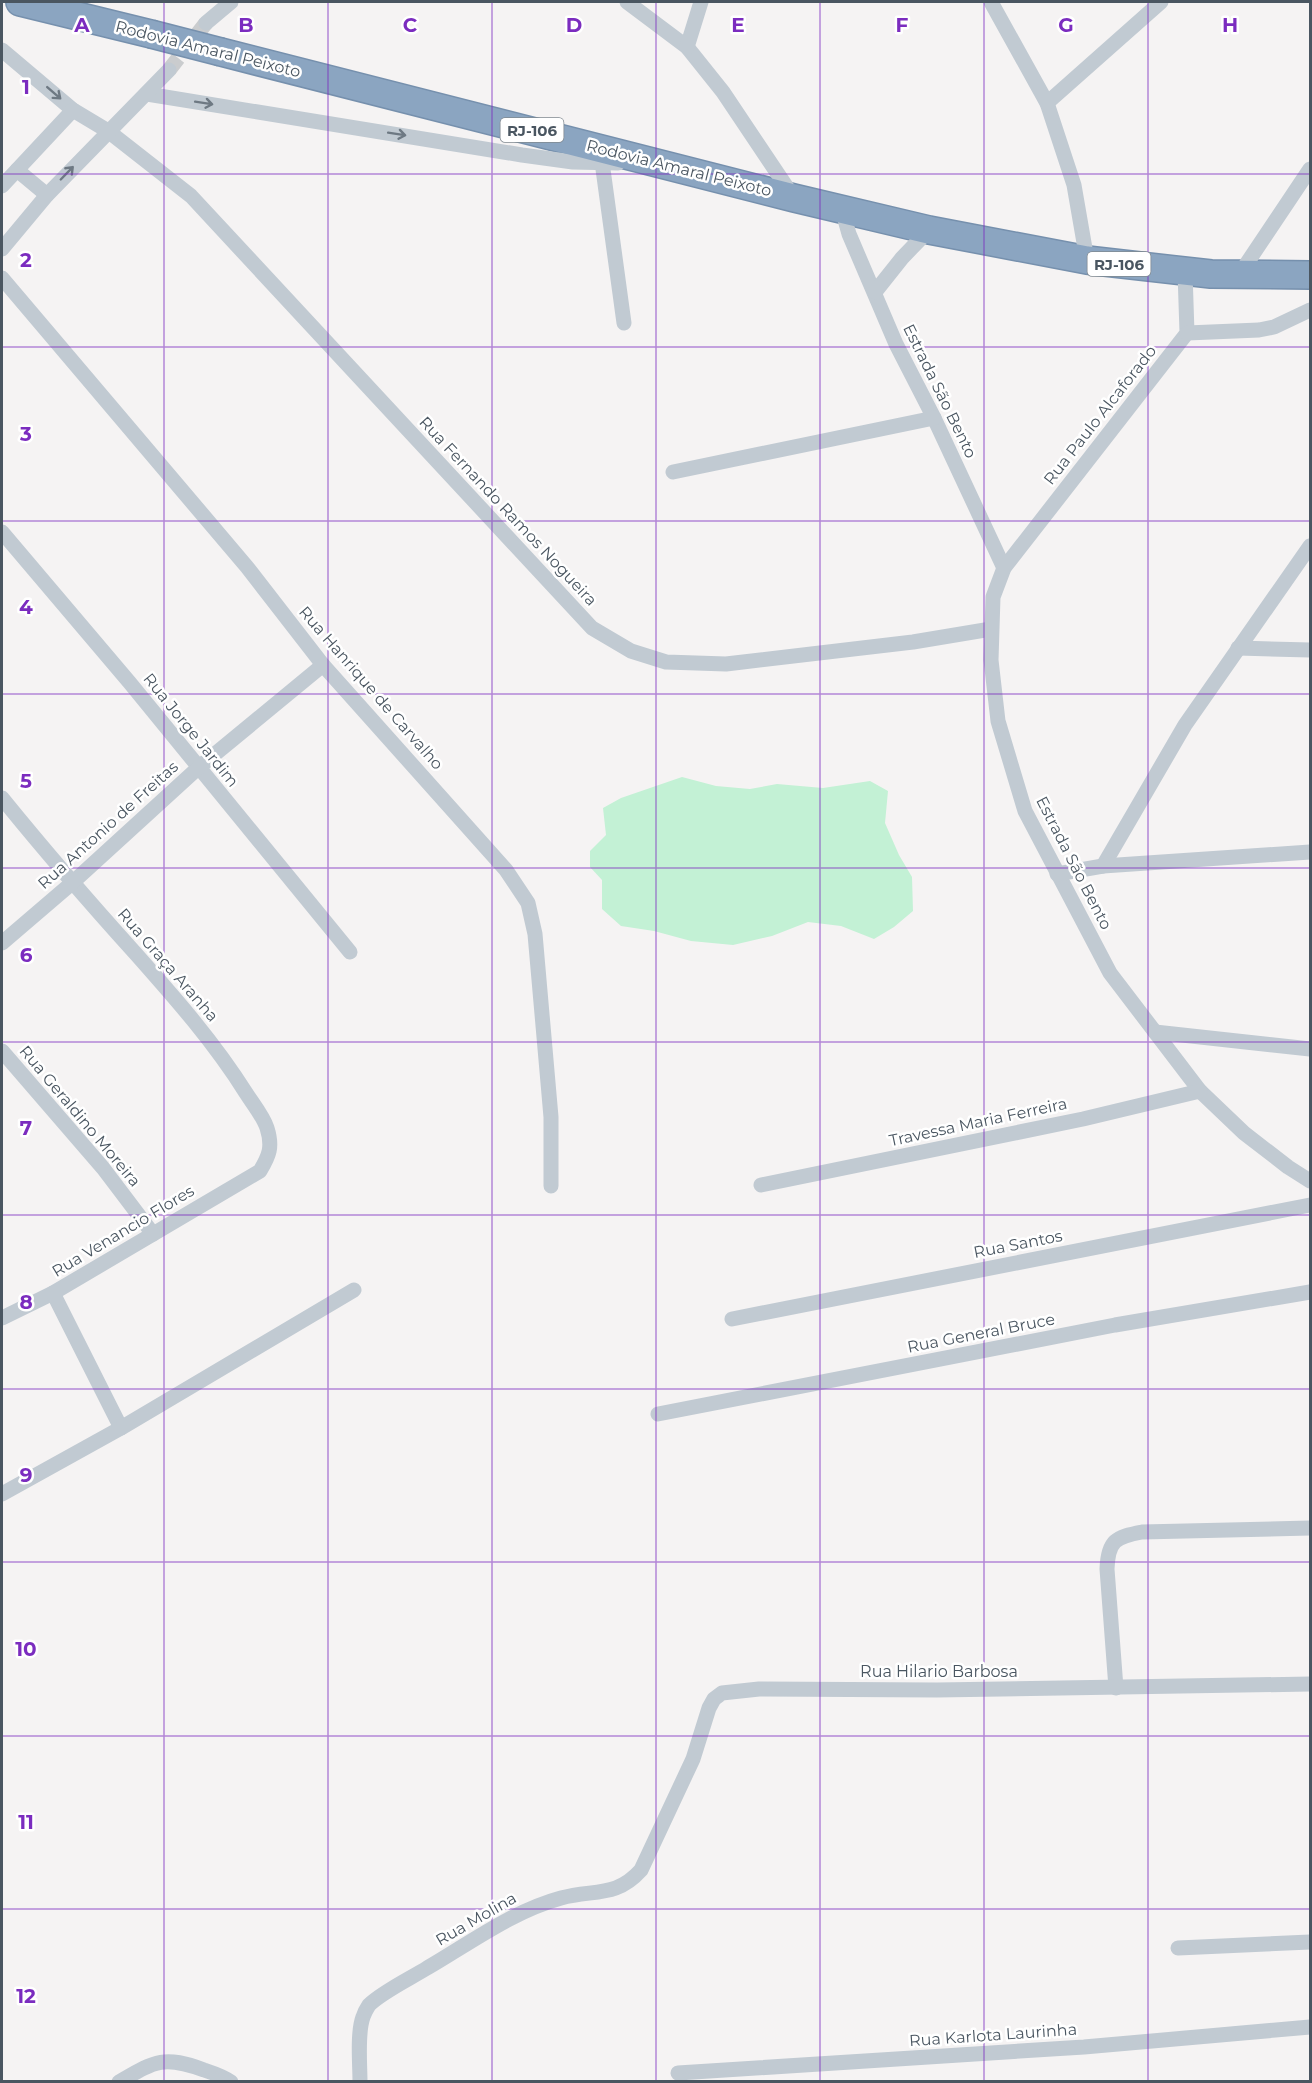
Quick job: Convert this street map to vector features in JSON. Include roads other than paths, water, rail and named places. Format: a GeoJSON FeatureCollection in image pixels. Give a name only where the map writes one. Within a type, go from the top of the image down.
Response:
{"type":"FeatureCollection","features":[{"type":"Feature","properties":{"kind":"highway","name":"Rodovia Amaral Peixoto"},"geometry":{"type":"LineString","coordinates":[[20,2],[90,11],[151,34],[794,198],[929,230],[1087,260],[1185,272],[1311,275]]}},
{"type":"Feature","properties":{"kind":"street"},"geometry":{"type":"LineString","coordinates":[[206,23],[231,2]]}},
{"type":"Feature","properties":{"kind":"street"},"geometry":{"type":"LineString","coordinates":[[627,2],[687,47],[723,92],[794,198]]}},
{"type":"Feature","properties":{"kind":"street"},"geometry":{"type":"LineString","coordinates":[[687,47],[701,2]]}},
{"type":"Feature","properties":{"kind":"street"},"geometry":{"type":"LineString","coordinates":[[992,2],[1047,103],[1074,184],[1087,260]]}},
{"type":"Feature","properties":{"kind":"street"},"geometry":{"type":"LineString","coordinates":[[1047,103],[1161,2]]}},
{"type":"Feature","properties":{"kind":"street","name":"Rua Fernando Ramos Nogueira"},"geometry":{"type":"LineString","coordinates":[[2,50],[73,110],[108,131],[191,196],[592,628],[631,651],[666,662],[726,664],[913,642],[991,629]]}},
{"type":"Feature","properties":{"kind":"street"},"geometry":{"type":"LineString","coordinates":[[2,249],[47,195],[169,70]]}},
{"type":"Feature","properties":{"kind":"street"},"geometry":{"type":"LineString","coordinates":[[147,94],[573,162],[675,166]]}},
{"type":"Feature","properties":{"kind":"street"},"geometry":{"type":"LineString","coordinates":[[2,186],[73,110]]}},
{"type":"Feature","properties":{"kind":"street"},"geometry":{"type":"LineString","coordinates":[[602,162],[624,323]]}},
{"type":"Feature","properties":{"kind":"street"},"geometry":{"type":"LineString","coordinates":[[1239,275],[1311,169]]}},
{"type":"Feature","properties":{"kind":"street"},"geometry":{"type":"LineString","coordinates":[[17,170],[47,195]]}},
{"type":"Feature","properties":{"kind":"street","name":"Estrada São Bento"},"geometry":{"type":"LineString","coordinates":[[842,209],[849,234],[896,344],[934,418],[1004,568],[993,597],[991,660],[998,721],[1025,811],[1110,973],[1200,1091],[1244,1133],[1288,1167],[1311,1181]]}},
{"type":"Feature","properties":{"kind":"street"},"geometry":{"type":"LineString","coordinates":[[875,292],[902,258],[929,230]]}},
{"type":"Feature","properties":{"kind":"street"},"geometry":{"type":"LineString","coordinates":[[1185,272],[1187,333],[1259,330],[1274,327],[1311,310]]}},
{"type":"Feature","properties":{"kind":"street","name":"Rua Hanrique de Carvalho"},"geometry":{"type":"LineString","coordinates":[[2,278],[232,549],[323,665],[506,870],[528,903],[535,934],[549,1083],[551,1186]]}},
{"type":"Feature","properties":{"kind":"street","name":"Rua Paulo Alcaforado"},"geometry":{"type":"LineString","coordinates":[[1004,568],[1187,333]]}},
{"type":"Feature","properties":{"kind":"street"},"geometry":{"type":"LineString","coordinates":[[673,472],[934,418]]}},
{"type":"Feature","properties":{"kind":"street","name":"Rua Jorge Jardim"},"geometry":{"type":"LineString","coordinates":[[2,532],[130,683],[350,952]]}},
{"type":"Feature","properties":{"kind":"street"},"geometry":{"type":"LineString","coordinates":[[1103,866],[1185,725],[1311,546]]}},
{"type":"Feature","properties":{"kind":"street"},"geometry":{"type":"LineString","coordinates":[[1238,648],[1311,650]]}},
{"type":"Feature","properties":{"kind":"street","name":"Rua Antonio de Freitas"},"geometry":{"type":"LineString","coordinates":[[2,943],[72,883],[198,768],[323,665]]}},
{"type":"Feature","properties":{"kind":"street","name":"Rua Graça Aranha"},"geometry":{"type":"LineString","coordinates":[[2,798],[72,883],[184,1008],[225,1059],[267,1127],[269,1155],[260,1171]]}},
{"type":"Feature","properties":{"kind":"street"},"geometry":{"type":"LineString","coordinates":[[1057,874],[1103,866],[1311,852]]}},
{"type":"Feature","properties":{"kind":"street"},"geometry":{"type":"LineString","coordinates":[[1155,1032],[1311,1049]]}},
{"type":"Feature","properties":{"kind":"street","name":"Rua Geraldino Moreira"},"geometry":{"type":"LineString","coordinates":[[2,1051],[103,1168],[153,1234]]}},
{"type":"Feature","properties":{"kind":"street","name":"Travessa Maria Ferreira"},"geometry":{"type":"LineString","coordinates":[[761,1185],[1083,1119],[1200,1091]]}},
{"type":"Feature","properties":{"kind":"street","name":"Rua Venancio Flores"},"geometry":{"type":"LineString","coordinates":[[3,1315],[53,1293],[260,1171]]}},
{"type":"Feature","properties":{"kind":"street","name":"Rua Santos"},"geometry":{"type":"LineString","coordinates":[[732,1319],[1311,1205]]}},
{"type":"Feature","properties":{"kind":"street"},"geometry":{"type":"LineString","coordinates":[[2,1494],[121,1428],[354,1290]]}},
{"type":"Feature","properties":{"kind":"street","name":"Rua General Bruce"},"geometry":{"type":"LineString","coordinates":[[658,1414],[1115,1325],[1311,1292]]}},
{"type":"Feature","properties":{"kind":"street"},"geometry":{"type":"LineString","coordinates":[[53,1293],[121,1428]]}},
{"type":"Feature","properties":{"kind":"street"},"geometry":{"type":"LineString","coordinates":[[1116,1688],[1107,1554],[1111,1545],[1120,1536],[1142,1532],[1311,1528]]}},
{"type":"Feature","properties":{"kind":"street","name":"Rua Hilario Barbosa"},"geometry":{"type":"LineString","coordinates":[[660,1832],[693,1759],[709,1708],[722,1693],[759,1689],[937,1690],[1311,1684]]}},
{"type":"Feature","properties":{"kind":"street","name":"Rua Molina"},"geometry":{"type":"LineString","coordinates":[[360,2082],[362,2018],[369,2006],[397,1986],[501,1924],[536,1906],[563,1897],[618,1888],[630,1882],[641,1870],[660,1832]]}},
{"type":"Feature","properties":{"kind":"street"},"geometry":{"type":"LineString","coordinates":[[1178,1948],[1311,1942]]}},
{"type":"Feature","properties":{"kind":"street","name":"Rua Karlota Laurinha"},"geometry":{"type":"LineString","coordinates":[[678,2073],[1084,2047],[1311,2027]]}},
{"type":"Feature","properties":{"kind":"street"},"geometry":{"type":"LineString","coordinates":[[119,2082],[151,2063],[169,2060],[185,2063],[231,2082]]}},
{"type":"Feature","properties":{"kind":"tunnel"},"geometry":{"type":"LineString","coordinates":[[169,70],[206,23]]}}]}
